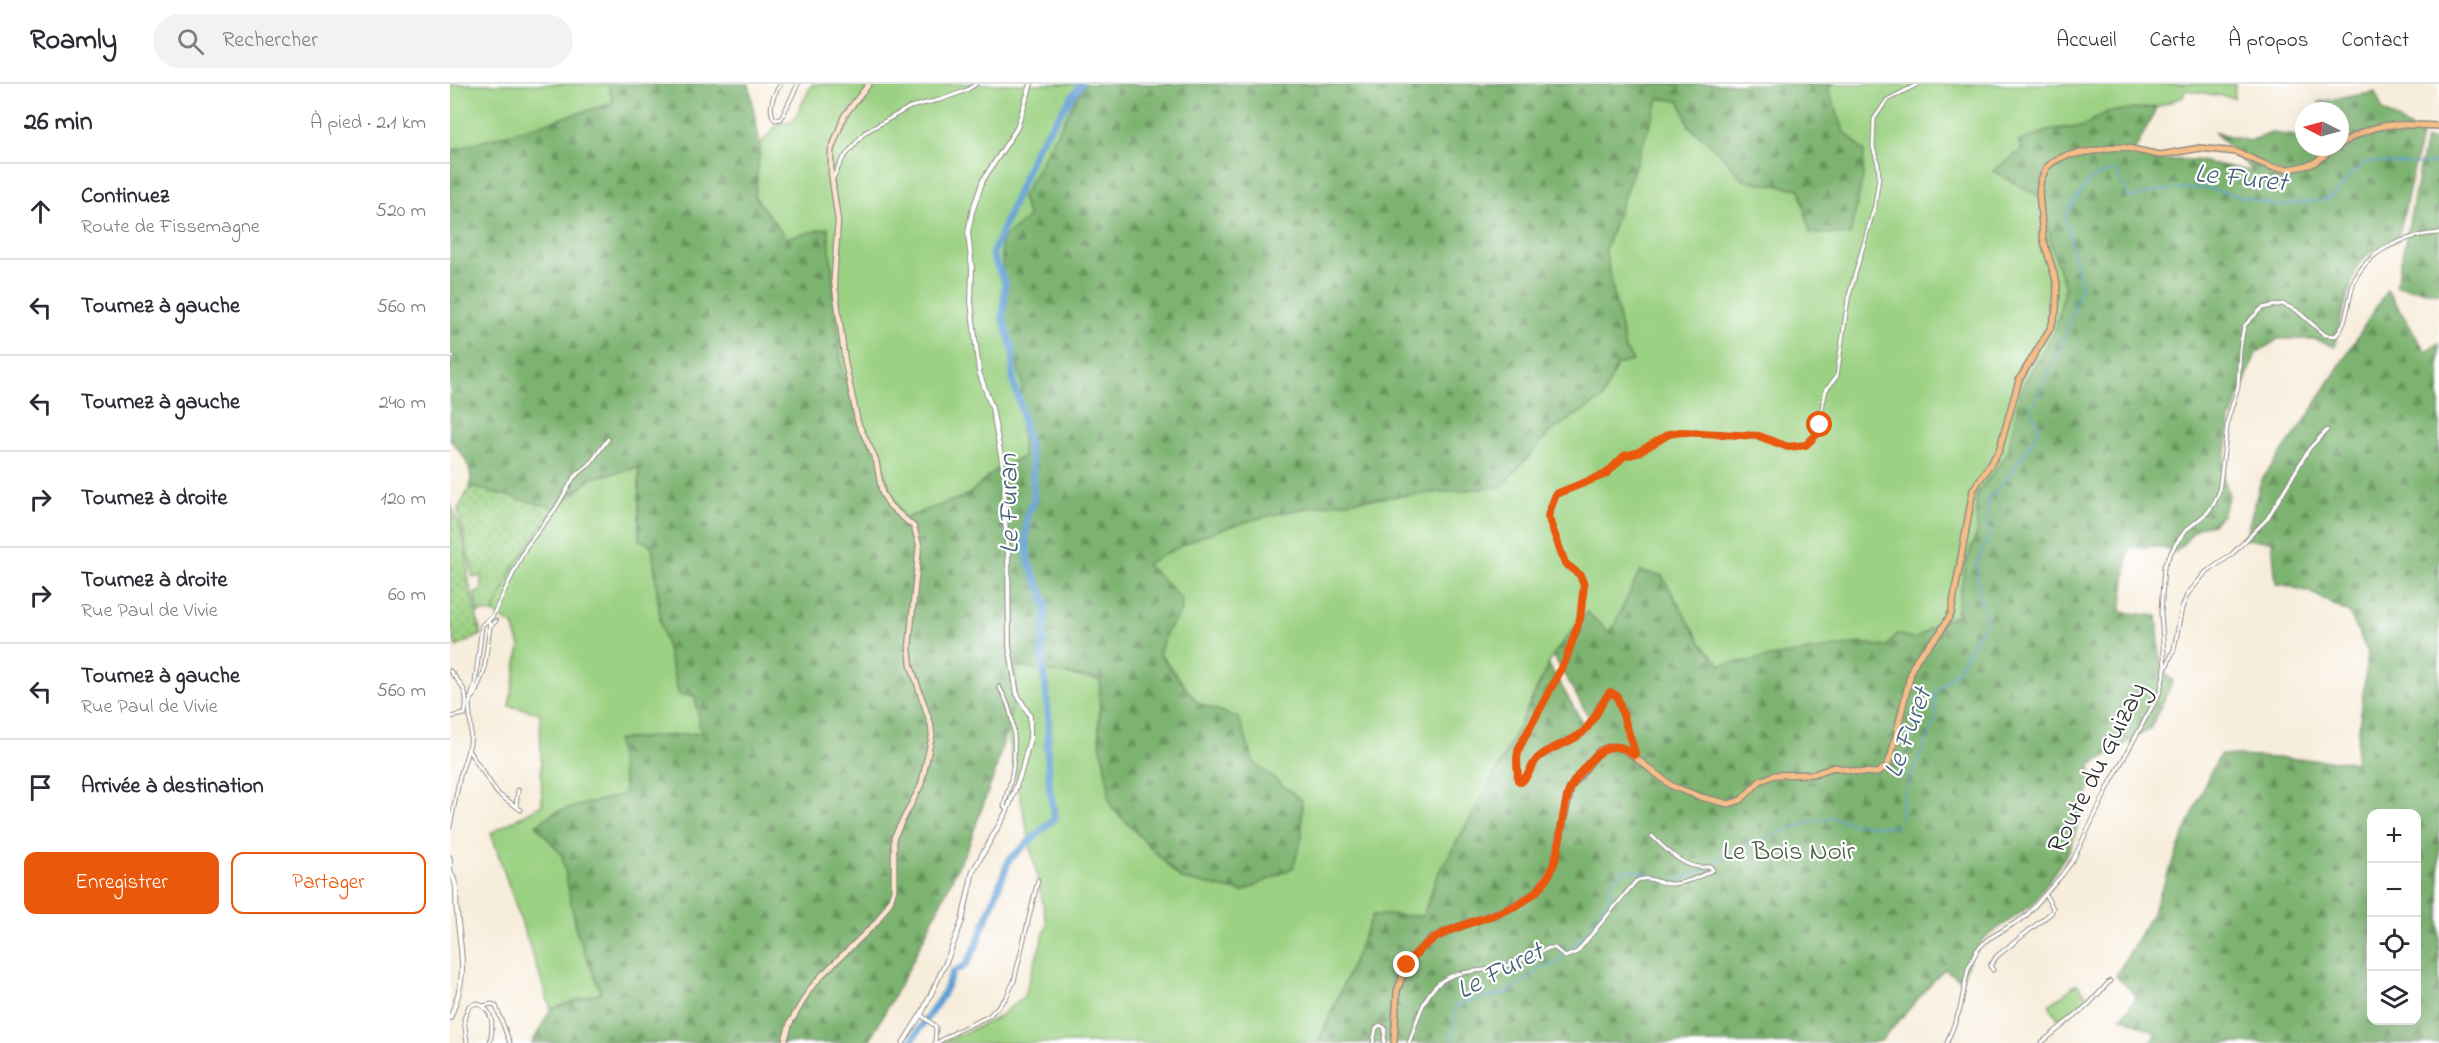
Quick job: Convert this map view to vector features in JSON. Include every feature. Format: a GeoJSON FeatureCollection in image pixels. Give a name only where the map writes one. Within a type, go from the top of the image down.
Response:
{"type":"FeatureCollection","features":[{"type":"Feature","properties":{"kind":"main road"},"geometry":{"type":"LineString","coordinates":[[784,1043],[790,1023],[810,990],[823,974],[876,923],[890,902],[894,890],[894,837],[921,785],[932,736],[931,724],[911,666],[909,647],[918,537],[914,527],[890,506],[882,493],[876,460],[863,435],[853,407],[834,279],[838,221],[832,180],[831,151],[844,116],[869,84]]}},
{"type":"Feature","properties":{"kind":"main road"},"geometry":{"type":"LineString","coordinates":[[2349,139],[2380,125],[2439,126]]}},
{"type":"Feature","properties":{"kind":"main road"},"geometry":{"type":"LineString","coordinates":[[1394,1043],[1397,991],[1412,958],[1428,941],[1440,934],[1514,906],[1538,890],[1553,866],[1567,798],[1574,781],[1600,750],[1614,746],[1624,748],[1662,781],[1677,789],[1729,804],[1737,802],[1760,781],[1775,775],[1814,774],[1834,767],[1871,773],[1887,766],[1912,668],[1918,657],[1939,634],[1953,608],[1973,490],[1999,451],[2019,380],[2050,327],[2056,311],[2057,284],[2043,238],[2039,192],[2043,173],[2050,165],[2065,156],[2122,147],[2160,154],[2208,148],[2236,152],[2271,167],[2291,169],[2312,164],[2324,156]]}},
{"type":"Feature","properties":{"kind":"street"},"geometry":{"type":"LineString","coordinates":[[781,84],[772,100],[772,117],[775,120],[781,119],[798,84]]}},
{"type":"Feature","properties":{"kind":"street"},"geometry":{"type":"LineString","coordinates":[[832,180],[842,160],[864,133],[910,107],[957,94],[976,84]]}},
{"type":"Feature","properties":{"kind":"street"},"geometry":{"type":"LineString","coordinates":[[903,1043],[922,1016],[947,960],[958,932],[973,871],[1007,811],[1021,773],[1032,727],[1030,716],[1017,694],[1012,669],[1008,628],[1005,477],[992,408],[978,366],[971,302],[972,269],[968,232],[983,180],[1017,128],[1031,84]]}},
{"type":"Feature","properties":{"kind":"street"},"geometry":{"type":"LineString","coordinates":[[1634,755],[1635,750],[1629,740],[1617,696],[1610,692],[1583,731],[1565,744],[1543,754],[1536,760],[1525,780],[1521,782],[1518,780],[1519,748],[1565,662],[1580,619],[1584,585],[1580,575],[1565,563],[1548,516],[1556,494],[1606,474],[1624,456],[1637,453],[1669,434],[1759,436],[1788,447],[1806,445],[1816,435],[1826,390],[1837,376],[1848,299],[1875,206],[1879,177],[1873,147],[1874,119],[1887,100],[1918,84]]}},
{"type":"Feature","properties":{"kind":"street","name":"Route du Guizay"},"geometry":{"type":"LineString","coordinates":[[1947,1043],[1960,1009],[1968,969],[1977,950],[1988,939],[2025,917],[2046,896],[2076,853],[2112,780],[2160,693],[2165,670],[2161,613],[2164,566],[2175,545],[2187,530],[2207,513],[2219,492],[2228,419],[2238,387],[2244,326],[2262,308],[2282,304],[2296,310],[2325,335],[2335,336],[2342,330],[2355,279],[2373,255],[2394,243],[2425,234],[2439,233]]}},
{"type":"Feature","properties":{"kind":"street"},"geometry":{"type":"LineString","coordinates":[[2165,670],[2174,649],[2182,608],[2187,595],[2206,572],[2230,556],[2267,519],[2308,452],[2327,430]]}},
{"type":"Feature","properties":{"kind":"street"},"geometry":{"type":"LineString","coordinates":[[450,717],[465,714],[475,684],[482,626],[492,617],[526,547],[556,508],[574,477],[589,465],[608,439]]}},
{"type":"Feature","properties":{"kind":"street"},"geometry":{"type":"LineString","coordinates":[[470,698],[474,696],[484,671],[490,626],[488,620]]}},
{"type":"Feature","properties":{"kind":"street"},"geometry":{"type":"LineString","coordinates":[[490,626],[496,621]]}},
{"type":"Feature","properties":{"kind":"street"},"geometry":{"type":"LineString","coordinates":[[450,671],[465,689],[471,727],[450,827]]}},
{"type":"Feature","properties":{"kind":"street"},"geometry":{"type":"LineString","coordinates":[[999,687],[1006,701],[1014,730],[1011,778],[1004,806],[1007,811]]}},
{"type":"Feature","properties":{"kind":"street"},"geometry":{"type":"LineString","coordinates":[[468,750],[498,794],[521,810]]}},
{"type":"Feature","properties":{"kind":"street"},"geometry":{"type":"LineString","coordinates":[[516,806],[518,790]]}},
{"type":"Feature","properties":{"kind":"street"},"geometry":{"type":"LineString","coordinates":[[1409,1043],[1423,1007],[1438,984],[1460,973],[1506,966],[1549,948],[1555,948],[1564,956],[1577,952],[1636,881],[1648,878],[1664,884],[1675,884],[1691,880],[1712,868],[1692,865],[1665,849],[1652,836]]}},
{"type":"Feature","properties":{"kind":"street"},"geometry":{"type":"LineString","coordinates":[[450,857],[451,871],[457,884],[457,910],[464,965],[461,986],[450,1018]]}},
{"type":"Feature","properties":{"kind":"street"},"geometry":{"type":"LineString","coordinates":[[922,1016],[936,1028],[936,1043],[989,1016],[1006,998],[1014,981],[1038,880]]}},
{"type":"Feature","properties":{"kind":"street"},"geometry":{"type":"LineString","coordinates":[[1993,970],[1990,966],[1997,956],[2051,914],[2053,908],[2046,896]]}},
{"type":"Feature","properties":{"kind":"street"},"geometry":{"type":"LineString","coordinates":[[450,908],[457,910]]}},
{"type":"Feature","properties":{"kind":"street"},"geometry":{"type":"LineString","coordinates":[[2041,1043],[2089,1004],[2110,981]]}},
{"type":"Feature","properties":{"kind":"street"},"geometry":{"type":"LineString","coordinates":[[467,1043],[464,1025],[466,1012],[472,1004],[496,1006],[510,1043]]}},
{"type":"Feature","properties":{"kind":"street"},"geometry":{"type":"LineString","coordinates":[[483,1006],[493,1023],[489,1043]]}},
{"type":"Feature","properties":{"kind":"street"},"geometry":{"type":"LineString","coordinates":[[1373,1043],[1376,1028],[1380,1025],[1384,1026],[1384,1043]]}},
{"type":"Feature","properties":{"kind":"green space"},"geometry":{"type":"Polygon","coordinates":[[[450,84],[608,84],[614,103],[450,151],[450,84]]]}},
{"type":"Feature","properties":{"kind":"green space"},"geometry":{"type":"Polygon","coordinates":[[[608,84],[749,84],[760,144],[755,197],[786,238],[828,228],[842,370],[903,519],[968,495],[997,469],[1023,457],[1019,395],[1023,388],[1006,319],[1001,240],[1028,217],[1022,197],[1084,84],[1832,84],[1828,88],[1844,131],[1864,151],[1863,176],[1850,235],[1810,233],[1800,189],[1744,180],[1717,150],[1689,126],[1680,101],[1659,98],[1605,250],[1625,349],[1633,361],[1617,365],[1602,399],[1552,430],[1501,487],[1352,501],[1279,514],[1208,534],[1146,564],[1181,598],[1182,610],[1167,630],[1159,653],[1198,703],[1239,718],[1254,763],[1302,800],[1302,837],[1293,868],[1242,892],[1181,879],[1112,807],[1108,796],[1109,788],[1099,736],[1100,680],[1015,666],[1015,698],[995,772],[969,844],[910,966],[868,1043],[532,1043],[551,1009],[601,992],[577,933],[562,855],[536,825],[555,812],[625,794],[617,740],[701,733],[695,696],[679,695],[661,625],[652,545],[639,540],[639,468],[594,477],[555,508],[470,487],[469,467],[450,440],[450,151],[613,103],[608,84]]]}},
{"type":"Feature","properties":{"kind":"green space"},"geometry":{"type":"Polygon","coordinates":[[[812,84],[1084,84],[1022,197],[1028,217],[1006,319],[1023,388],[1019,395],[1023,457],[997,469],[968,495],[903,519],[842,370],[828,228],[786,238],[755,197],[760,144],[780,122],[793,122],[812,84]]]}},
{"type":"Feature","properties":{"kind":"green space"},"geometry":{"type":"Polygon","coordinates":[[[1832,84],[2235,84],[2234,98],[2185,90],[2183,97],[2157,107],[2107,112],[2082,127],[2053,129],[2019,142],[2022,150],[1994,171],[2044,199],[2051,245],[2065,287],[2056,328],[2022,387],[2007,454],[1976,495],[1977,533],[1965,566],[1956,617],[1937,624],[1915,639],[1886,647],[1861,643],[1721,665],[1701,643],[1662,576],[1610,633],[1553,655],[1492,781],[1437,876],[1423,916],[1373,915],[1318,1043],[941,1043],[997,1018],[1024,996],[1047,924],[1006,729],[1015,698],[1014,666],[1100,679],[1099,736],[1109,788],[1108,796],[1112,807],[1181,879],[1302,800],[1254,763],[1239,718],[1198,703],[1159,653],[1167,630],[1182,610],[1145,564],[1207,534],[1278,513],[1352,501],[1501,487],[1552,430],[1602,399],[1617,365],[1633,361],[1625,349],[1605,250],[1658,98],[1680,101],[1689,126],[1717,150],[1744,180],[1800,189],[1864,152],[1844,131],[1828,88],[1832,84]]]}},
{"type":"Feature","properties":{"kind":"green space","name":"Le Bois Noir"},"geometry":{"type":"Polygon","coordinates":[[[2375,92],[2383,111],[2415,131],[2422,132],[2398,240],[2371,252],[2358,264],[2337,330],[2335,347],[2314,339],[2278,339],[2256,353],[2230,421],[2223,476],[2229,495],[2222,515],[2213,524],[2198,527],[2176,552],[2156,546],[2129,548],[2121,612],[2157,616],[2161,669],[2173,681],[2150,729],[2091,765],[2092,781],[2070,849],[2033,904],[1983,939],[1970,957],[1962,980],[1944,969],[1882,1040],[1871,1043],[1319,1043],[1373,915],[1423,916],[1437,876],[1492,781],[1549,665],[1584,725],[1590,719],[1553,655],[1587,612],[1610,633],[1640,571],[1662,576],[1701,643],[1721,665],[1861,643],[1886,647],[1897,634],[1915,639],[1937,623],[1956,616],[1965,566],[1977,533],[1976,495],[2007,454],[2022,387],[2056,328],[2065,287],[2051,245],[2044,199],[1993,171],[2022,150],[2019,142],[2053,129],[2082,127],[2107,112],[2157,107],[2133,154],[2163,160],[2195,160],[2254,172],[2214,132],[2249,141],[2272,133],[2295,136],[2295,156],[2349,156],[2349,102],[2319,102],[2375,92]]]}},
{"type":"Feature","properties":{"kind":"green space"},"geometry":{"type":"Polygon","coordinates":[[[2426,139],[2439,141],[2439,293],[2396,286],[2426,139]]]}},
{"type":"Feature","properties":{"kind":"green space"},"geometry":{"type":"Polygon","coordinates":[[[2387,290],[2426,352],[2439,343],[2439,1043],[2149,1043],[2156,1033],[2122,1017],[2137,997],[2116,976],[2151,915],[2205,784],[2220,755],[2355,762],[2368,653],[2349,613],[2312,593],[2276,584],[2272,541],[2245,539],[2261,481],[2303,424],[2387,290]]]}},
{"type":"Feature","properties":{"kind":"green space"},"geometry":{"type":"Polygon","coordinates":[[[639,468],[639,539],[652,545],[661,625],[679,695],[695,696],[701,733],[618,740],[626,794],[555,812],[577,933],[601,992],[551,1009],[491,833],[542,805],[540,713],[509,706],[520,646],[513,625],[493,613],[513,568],[555,508],[594,477],[639,468]]]}},
{"type":"Feature","properties":{"kind":"green space"},"geometry":{"type":"Polygon","coordinates":[[[470,487],[555,508],[513,568],[493,613],[478,614],[474,594],[482,590],[481,577],[473,577],[458,509],[470,487]]]}},
{"type":"Feature","properties":{"kind":"green space"},"geometry":{"type":"Polygon","coordinates":[[[450,504],[458,521],[466,550],[469,584],[481,635],[456,647],[450,619],[450,533],[452,527],[450,504]]]}},
{"type":"Feature","properties":{"kind":"green space"},"geometry":{"type":"Polygon","coordinates":[[[2077,984],[2089,998],[2058,1019],[2049,1005],[2077,984]]]}},
{"type":"Feature","properties":{"kind":"waterway","name":"Le Furan"},"geometry":{"type":"LineString","coordinates":[[910,1043],[942,996],[953,972],[966,965],[976,946],[1009,860],[1055,818],[1049,785],[1047,745],[1049,721],[1042,653],[1046,607],[1029,564],[1026,541],[1027,514],[1034,502],[1032,463],[1013,381],[1013,350],[1003,319],[1005,283],[992,255],[1036,148],[1081,84]]}},
{"type":"Feature","properties":{"kind":"waterway","name":"Le Furet"},"geometry":{"type":"LineString","coordinates":[[1452,1043],[1456,1006],[1511,991],[1538,971],[1555,964],[1589,930],[1609,898],[1612,881],[1625,870],[1636,870],[1665,882],[1674,882],[1710,868],[1721,857],[1805,823],[1832,817],[1854,824],[1896,827],[1901,818],[1903,795],[1936,720],[1935,693],[1956,672],[1987,619],[1979,596],[1977,563],[1989,537],[1987,500],[2008,478],[2040,428],[2031,409],[2060,350],[2081,286],[2065,216],[2090,179],[2115,169],[2129,198],[2163,190],[2207,188],[2277,206],[2323,200],[2335,195],[2351,174],[2366,162],[2439,163]]}},
{"type":"Feature","properties":{"kind":"route"},"geometry":{"type":"LineString","coordinates":[[1407,965],[1421,947],[1440,934],[1514,906],[1535,893],[1546,880],[1553,866],[1569,792],[1579,774],[1604,748],[1614,746],[1624,748],[1634,755],[1635,753],[1629,740],[1617,696],[1610,692],[1583,731],[1565,744],[1543,754],[1536,760],[1525,780],[1521,782],[1518,780],[1519,748],[1565,662],[1580,619],[1584,585],[1580,575],[1565,563],[1548,516],[1556,494],[1606,474],[1624,456],[1637,453],[1669,434],[1681,432],[1759,436],[1788,447],[1806,445],[1816,435],[1820,425]]}}]}
